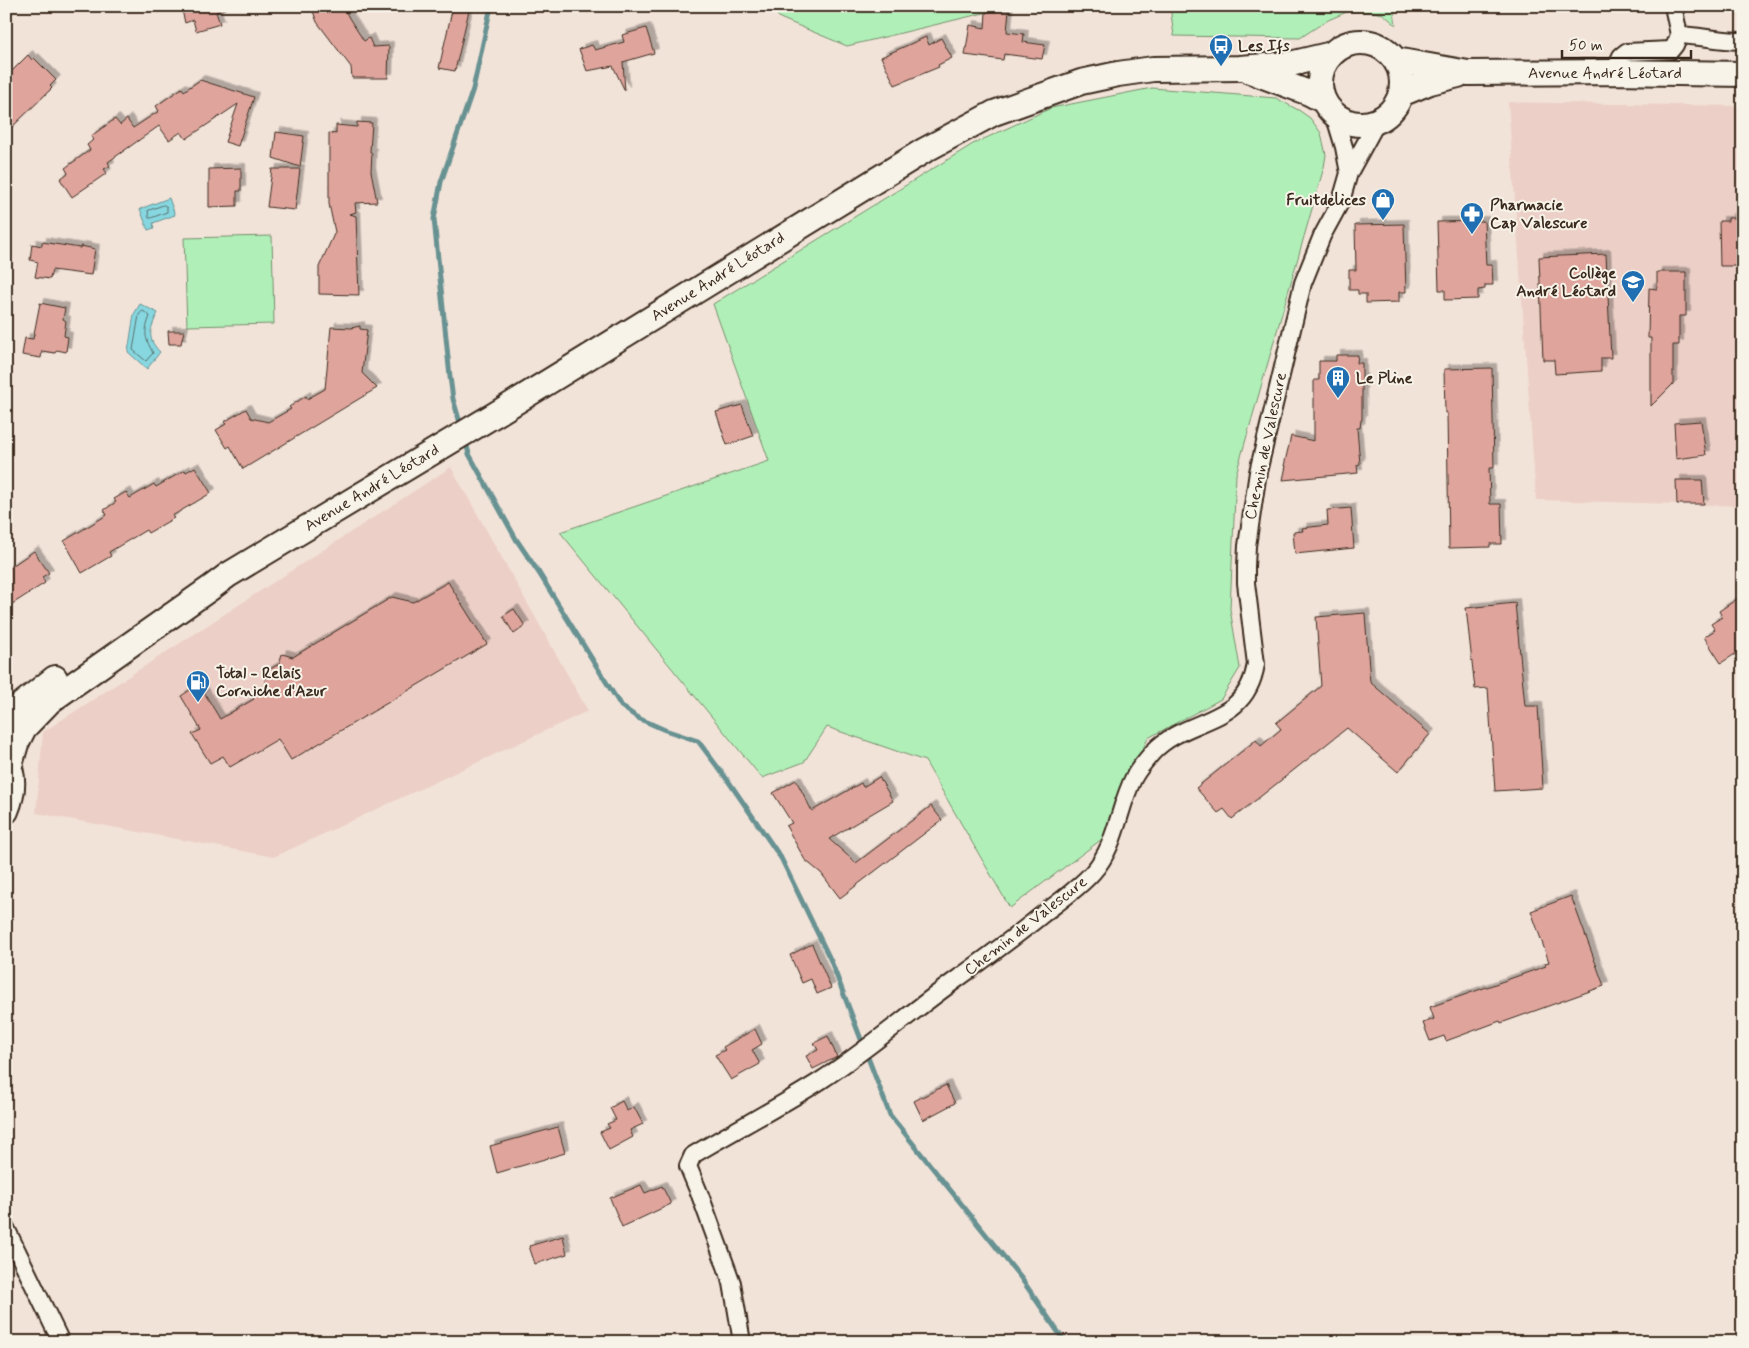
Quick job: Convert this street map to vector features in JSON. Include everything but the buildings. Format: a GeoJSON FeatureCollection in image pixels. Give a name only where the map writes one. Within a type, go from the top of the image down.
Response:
{"type":"FeatureCollection","features":[{"type":"Feature","properties":{"kind":"main road"},"geometry":{"type":"LineString","coordinates":[[1370,42],[1389,52],[1396,60],[1401,71],[1401,94],[1396,105],[1388,114],[1367,124],[1355,124],[1344,120],[1329,108],[1320,82],[1325,62],[1340,48],[1350,43],[1370,42]]}},
{"type":"Feature","properties":{"kind":"main road","name":"Avenue André Léotard"},"geometry":{"type":"LineString","coordinates":[[8,762],[24,728],[50,701],[228,575],[496,414],[925,150],[994,113],[1081,82],[1118,74],[1153,69],[1240,68],[1290,64],[1332,54]]}},
{"type":"Feature","properties":{"kind":"main road","name":"Avenue André Léotard"},"geometry":{"type":"LineString","coordinates":[[1396,60],[1468,73],[1614,72],[1743,74]]}},
{"type":"Feature","properties":{"kind":"main road","name":"Avenue André Léotard"},"geometry":{"type":"LineString","coordinates":[[1240,68],[1309,93],[1329,108]]}},
{"type":"Feature","properties":{"kind":"main road","name":"Avenue André Léotard"},"geometry":{"type":"LineString","coordinates":[[1401,94],[1430,82],[1468,73]]}},
{"type":"Feature","properties":{"kind":"main road","name":"Avenue André Léotard"},"geometry":{"type":"LineString","coordinates":[[6,717],[51,680],[207,582],[228,575]]}},
{"type":"Feature","properties":{"kind":"main road"},"geometry":{"type":"LineString","coordinates":[[6,811],[13,788],[8,762]]}},
{"type":"Feature","properties":{"kind":"street"},"geometry":{"type":"LineString","coordinates":[[1614,72],[1621,56],[1626,52],[1671,50],[1676,45],[1679,35],[1673,6]]}},
{"type":"Feature","properties":{"kind":"street"},"geometry":{"type":"LineString","coordinates":[[1679,35],[1699,36],[1725,41],[1743,41]]}},
{"type":"Feature","properties":{"kind":"street","name":"Chemin de Valescure"},"geometry":{"type":"LineString","coordinates":[[1329,108],[1344,146],[1349,173]]}},
{"type":"Feature","properties":{"kind":"street","name":"Chemin de Valescure"},"geometry":{"type":"LineString","coordinates":[[742,1342],[732,1283],[688,1166],[693,1155],[820,1080],[989,957],[1062,900],[1099,865],[1112,842],[1128,790],[1142,765],[1162,744],[1172,737],[1218,717],[1232,708],[1244,695],[1254,676],[1256,654],[1246,584],[1246,566],[1247,546],[1258,472],[1303,283],[1322,236],[1340,201],[1349,173],[1378,120]]}},
{"type":"Feature","properties":{"kind":"street"},"geometry":{"type":"LineString","coordinates":[[6,1228],[60,1342]]}},
{"type":"Feature","properties":{"kind":"shaded area","name":"Collège André Léotard"},"geometry":{"type":"Polygon","coordinates":[[[1508,102],[1743,106],[1743,506],[1536,500],[1508,102]]]}},
{"type":"Feature","properties":{"kind":"shaded area"},"geometry":{"type":"Polygon","coordinates":[[[451,467],[588,711],[274,857],[36,813],[43,732],[451,467]]]}},
{"type":"Feature","properties":{"kind":"green space"},"geometry":{"type":"Polygon","coordinates":[[[769,6],[1013,6],[847,46],[780,18],[769,6]]]}},
{"type":"Feature","properties":{"kind":"green space"},"geometry":{"type":"Polygon","coordinates":[[[1170,6],[1393,6],[1396,25],[1383,14],[1349,11],[1326,21],[1300,38],[1174,36],[1170,6]]]}},
{"type":"Feature","properties":{"kind":"green space"},"geometry":{"type":"Polygon","coordinates":[[[1152,88],[1276,98],[1310,118],[1321,133],[1326,155],[1236,474],[1230,609],[1240,668],[1221,699],[1148,738],[1102,839],[1010,908],[925,761],[827,727],[804,762],[762,778],[560,532],[769,461],[713,304],[973,144],[1051,108],[1152,88]]]}},
{"type":"Feature","properties":{"kind":"green space"},"geometry":{"type":"Polygon","coordinates":[[[272,236],[274,324],[187,326],[184,238],[272,236]]]}},
{"type":"Feature","properties":{"kind":"water"},"geometry":{"type":"Polygon","coordinates":[[[169,198],[175,215],[153,223],[154,228],[148,230],[140,209],[169,198]]]}},
{"type":"Feature","properties":{"kind":"water"},"geometry":{"type":"Polygon","coordinates":[[[140,304],[158,313],[151,329],[151,338],[160,352],[147,369],[128,352],[134,314],[140,304]]]}},
{"type":"Feature","properties":{"kind":"waterway"},"geometry":{"type":"LineString","coordinates":[[461,426],[453,399],[450,377],[434,219],[441,182],[473,89],[491,6]]}},
{"type":"Feature","properties":{"kind":"waterway"},"geometry":{"type":"LineString","coordinates":[[465,439],[469,454],[516,539],[621,706],[638,718],[665,730],[698,741],[729,782],[781,858],[831,961],[890,1115],[1021,1278],[1065,1342]]}},
{"type":"Feature","properties":{"kind":"place","name":"Les Ifs"},"geometry":{"type":"Point","coordinates":[1221,67]}},
{"type":"Feature","properties":{"kind":"place","name":"Fruitdelices"},"geometry":{"type":"Point","coordinates":[1383,221]}},
{"type":"Feature","properties":{"kind":"place","name":"Pharmacie Cap Valescure"},"geometry":{"type":"Point","coordinates":[1472,235]}},
{"type":"Feature","properties":{"kind":"place","name":"Collège André Léotard"},"geometry":{"type":"Point","coordinates":[1633,303]}},
{"type":"Feature","properties":{"kind":"place","name":"Le Pline"},"geometry":{"type":"Point","coordinates":[1338,399]}},
{"type":"Feature","properties":{"kind":"place","name":"Total - Relais Corniche d'Azur"},"geometry":{"type":"Point","coordinates":[198,703]}}]}
